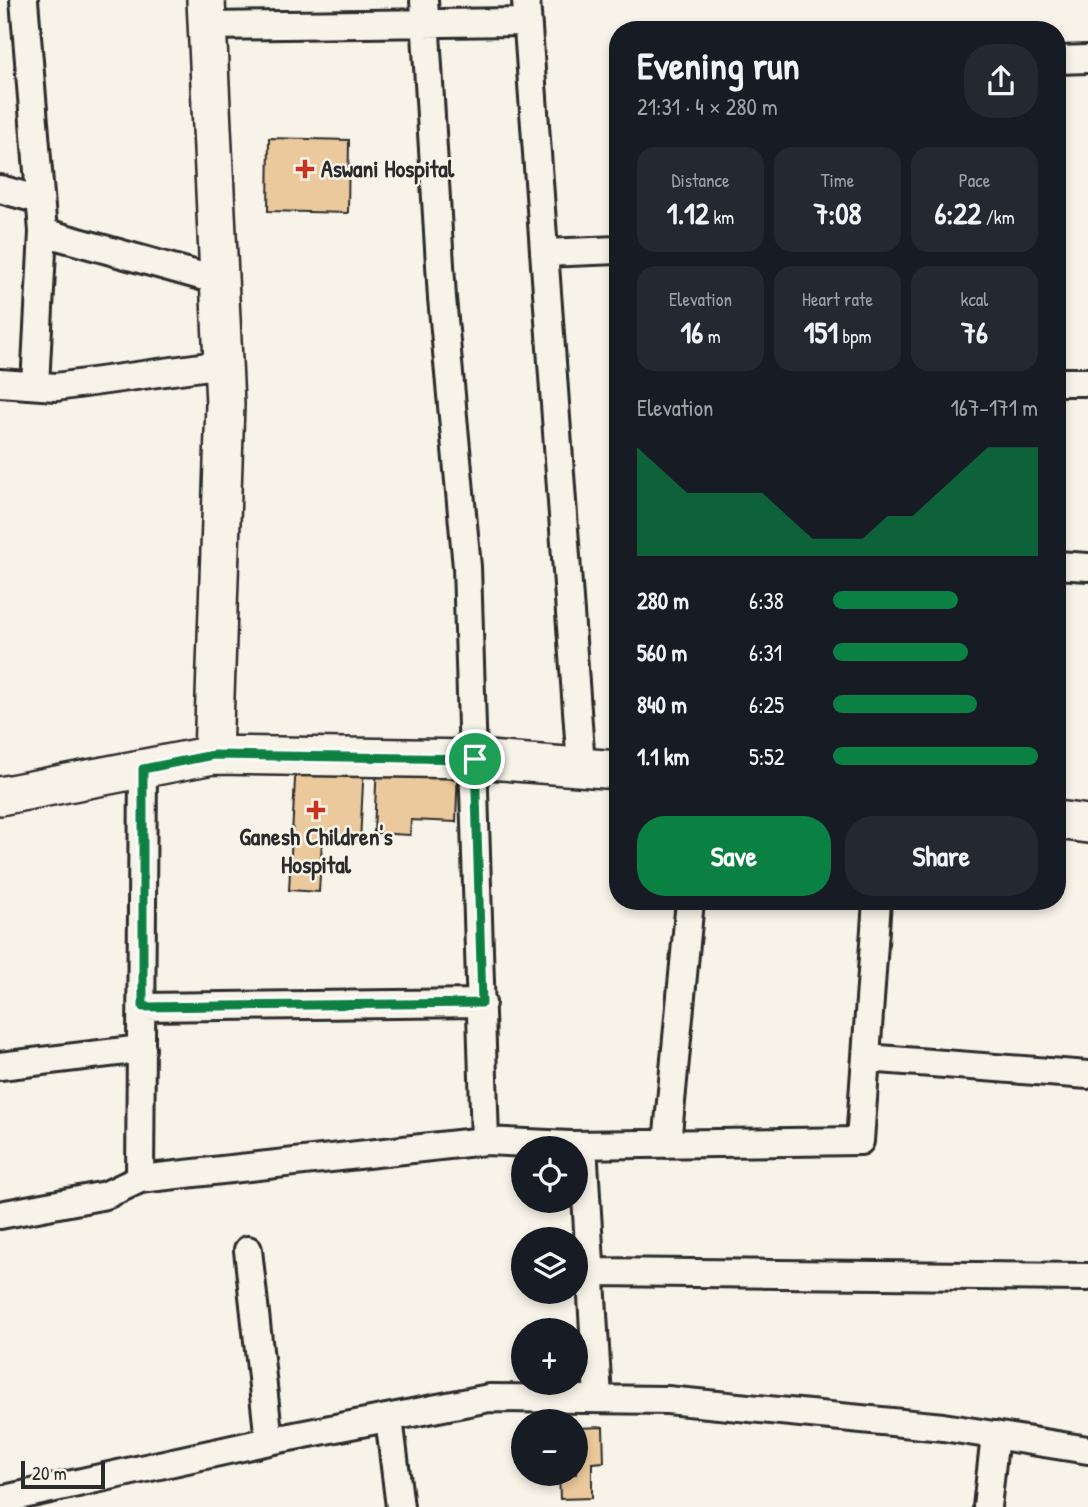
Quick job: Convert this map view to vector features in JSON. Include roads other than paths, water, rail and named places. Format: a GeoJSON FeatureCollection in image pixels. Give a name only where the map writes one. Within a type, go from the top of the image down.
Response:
{"type":"FeatureCollection","features":[{"type":"Feature","properties":{"kind":"street"},"geometry":{"type":"LineString","coordinates":[[24,0],[43,232],[35,385]]}},
{"type":"Feature","properties":{"kind":"street"},"geometry":{"type":"LineString","coordinates":[[213,755],[224,417],[207,13],[526,11],[581,766]]}},
{"type":"Feature","properties":{"kind":"street"},"geometry":{"type":"LineString","coordinates":[[424,12],[442,298],[467,567],[485,1141]]}},
{"type":"Feature","properties":{"kind":"street"},"geometry":{"type":"LineString","coordinates":[[1066,60],[1088,59]]}},
{"type":"Feature","properties":{"kind":"street"},"geometry":{"type":"LineString","coordinates":[[0,189],[40,200]]}},
{"type":"Feature","properties":{"kind":"street"},"geometry":{"type":"LineString","coordinates":[[43,232],[219,281]]}},
{"type":"Feature","properties":{"kind":"street"},"geometry":{"type":"LineString","coordinates":[[544,253],[609,250]]}},
{"type":"Feature","properties":{"kind":"street"},"geometry":{"type":"LineString","coordinates":[[0,383],[55,387],[223,364]]}},
{"type":"Feature","properties":{"kind":"street"},"geometry":{"type":"LineString","coordinates":[[1066,382],[1088,382]]}},
{"type":"Feature","properties":{"kind":"street"},"geometry":{"type":"LineString","coordinates":[[1066,566],[1088,567]]}},
{"type":"Feature","properties":{"kind":"street"},"geometry":{"type":"LineString","coordinates":[[0,796],[213,755],[475,759],[609,769]]}},
{"type":"Feature","properties":{"kind":"street"},"geometry":{"type":"LineString","coordinates":[[140,1179],[143,769]]}},
{"type":"Feature","properties":{"kind":"street"},"geometry":{"type":"LineString","coordinates":[[1066,821],[1088,824]]}},
{"type":"Feature","properties":{"kind":"street"},"geometry":{"type":"LineString","coordinates":[[667,1144],[689,910]]}},
{"type":"Feature","properties":{"kind":"street"},"geometry":{"type":"LineString","coordinates":[[588,1145],[860,1141],[876,910]]}},
{"type":"Feature","properties":{"kind":"street"},"geometry":{"type":"LineString","coordinates":[[143,1007],[482,1003]]}},
{"type":"Feature","properties":{"kind":"street"},"geometry":{"type":"LineString","coordinates":[[0,1066],[142,1049]]}},
{"type":"Feature","properties":{"kind":"street"},"geometry":{"type":"LineString","coordinates":[[866,1058],[1088,1075]]}},
{"type":"Feature","properties":{"kind":"street"},"geometry":{"type":"LineString","coordinates":[[0,1215],[106,1195],[140,1179],[485,1141],[511,1142]]}},
{"type":"Feature","properties":{"kind":"street"},"geometry":{"type":"LineString","coordinates":[[587,1213],[598,1398]]}},
{"type":"Feature","properties":{"kind":"street"},"geometry":{"type":"LineString","coordinates":[[248,1250],[269,1441]]}},
{"type":"Feature","properties":{"kind":"street"},"geometry":{"type":"LineString","coordinates":[[590,1272],[1088,1277]]}},
{"type":"Feature","properties":{"kind":"street"},"geometry":{"type":"LineString","coordinates":[[0,1500],[269,1441],[489,1398],[667,1400],[943,1427],[1088,1450]]}},
{"type":"Feature","properties":{"kind":"street"},"geometry":{"type":"LineString","coordinates":[[389,1418],[400,1507]]}},
{"type":"Feature","properties":{"kind":"street"},"geometry":{"type":"LineString","coordinates":[[987,1507],[995,1435]]}},
{"type":"Feature","properties":{"kind":"place","name":"Aswani Hospital"},"geometry":{"type":"Point","coordinates":[305,169]}},
{"type":"Feature","properties":{"kind":"place","name":"Ganesh Children's Hospital"},"geometry":{"type":"Point","coordinates":[316,810]}}]}
